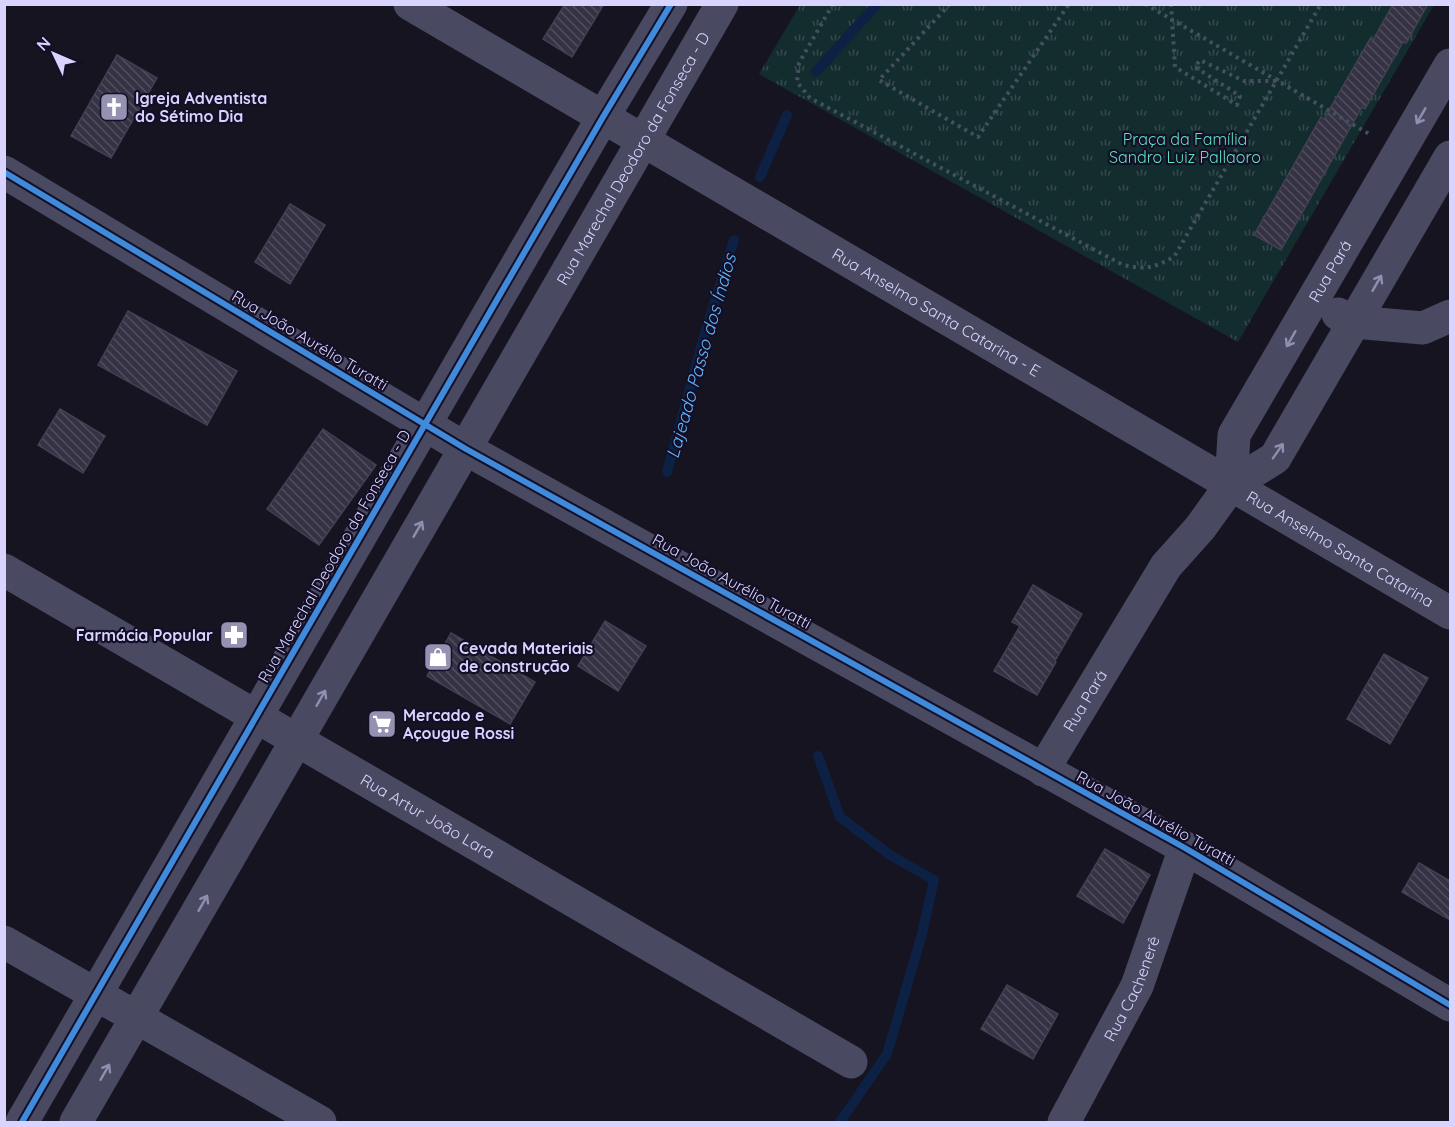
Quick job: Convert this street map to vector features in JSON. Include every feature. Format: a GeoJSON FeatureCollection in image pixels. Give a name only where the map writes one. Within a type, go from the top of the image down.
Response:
{"type":"FeatureCollection","features":[{"type":"Feature","properties":{"kind":"street"},"geometry":{"type":"LineString","coordinates":[[410,4],[643,141]]}},
{"type":"Feature","properties":{"kind":"street","name":"Rua Marechal Deodoro da Fonseca - D"},"geometry":{"type":"LineString","coordinates":[[22,1122],[603,117],[671,4]]}},
{"type":"Feature","properties":{"kind":"street","name":"Rua Marechal Deodoro da Fonseca - D"},"geometry":{"type":"LineString","coordinates":[[76,1122],[722,4]]}},
{"type":"Feature","properties":{"kind":"street","name":"Rua Pará"},"geometry":{"type":"LineString","coordinates":[[1231,485],[1234,435],[1450,65]]}},
{"type":"Feature","properties":{"kind":"street","name":"Rua Anselmo Santa Catarina - E"},"geometry":{"type":"LineString","coordinates":[[643,141],[1231,485]]}},
{"type":"Feature","properties":{"kind":"street","name":"Rua Pará"},"geometry":{"type":"LineString","coordinates":[[1043,770],[1166,566],[1200,528],[1231,485],[1275,458],[1450,157]]}},
{"type":"Feature","properties":{"kind":"street","name":"Rua João Aurélio Turatti"},"geometry":{"type":"LineString","coordinates":[[4,172],[466,449],[1185,848],[1450,1005]]}},
{"type":"Feature","properties":{"kind":"street"},"geometry":{"type":"LineString","coordinates":[[1312,301],[1354,322],[1423,328],[1450,316]]}},
{"type":"Feature","properties":{"kind":"street","name":"Rua Anselmo Santa Catarina"},"geometry":{"type":"LineString","coordinates":[[1231,485],[1450,613]]}},
{"type":"Feature","properties":{"kind":"street","name":"Rua Artur João Lara"},"geometry":{"type":"LineString","coordinates":[[4,570],[851,1062]]}},
{"type":"Feature","properties":{"kind":"street","name":"Rua Cachenerê"},"geometry":{"type":"LineString","coordinates":[[1064,1122],[1137,986],[1185,848]]}},
{"type":"Feature","properties":{"kind":"street"},"geometry":{"type":"LineString","coordinates":[[4,942],[320,1122]]}},
{"type":"Feature","properties":{"kind":"path"},"geometry":{"type":"LineString","coordinates":[[833,4],[799,63],[797,82],[810,98],[1123,265],[1142,269],[1153,268],[1174,257],[1321,4]]}},
{"type":"Feature","properties":{"kind":"path"},"geometry":{"type":"LineString","coordinates":[[950,4],[879,80],[978,137],[1069,4]]}},
{"type":"Feature","properties":{"kind":"path"},"geometry":{"type":"LineString","coordinates":[[1145,4],[1400,152]]}},
{"type":"Feature","properties":{"kind":"path"},"geometry":{"type":"LineString","coordinates":[[1171,4],[1175,68],[1237,105],[1240,96],[1195,67],[1200,60],[1244,81],[1277,81]]}},
{"type":"Feature","properties":{"kind":"green space","name":"Praça da Família Sandro Luiz Pallaoro"},"geometry":{"type":"Polygon","coordinates":[[[800,5],[1434,5],[1238,342],[759,74],[800,5]]]}},
{"type":"Feature","properties":{"kind":"building"},"geometry":{"type":"Polygon","coordinates":[[[565,4],[604,4],[572,57],[543,39],[565,4]]]}},
{"type":"Feature","properties":{"kind":"building"},"geometry":{"type":"Polygon","coordinates":[[[1393,4],[1428,4],[1406,43],[1403,42],[1365,109],[1362,107],[1281,250],[1254,235],[1321,117],[1324,119],[1393,4]]]}},
{"type":"Feature","properties":{"kind":"building","name":"Igreja Adventista do Sétimo Dia"},"geometry":{"type":"Polygon","coordinates":[[[117,55],[157,78],[111,158],[71,136],[117,55]]]}},
{"type":"Feature","properties":{"kind":"building"},"geometry":{"type":"Polygon","coordinates":[[[290,204],[325,225],[290,284],[255,262],[290,204]]]}},
{"type":"Feature","properties":{"kind":"building"},"geometry":{"type":"Polygon","coordinates":[[[128,311],[237,371],[207,425],[98,365],[128,311]]]}},
{"type":"Feature","properties":{"kind":"building"},"geometry":{"type":"Polygon","coordinates":[[[60,409],[105,436],[83,473],[38,445],[60,409]]]}},
{"type":"Feature","properties":{"kind":"building"},"geometry":{"type":"Polygon","coordinates":[[[323,429],[376,465],[319,545],[267,509],[323,429]]]}},
{"type":"Feature","properties":{"kind":"building"},"geometry":{"type":"Polygon","coordinates":[[[1033,585],[1082,614],[1037,695],[994,671],[1020,626],[1012,622],[1033,585]]]}},
{"type":"Feature","properties":{"kind":"building"},"geometry":{"type":"Polygon","coordinates":[[[605,621],[646,646],[618,691],[578,666],[605,621]]]}},
{"type":"Feature","properties":{"kind":"building"},"geometry":{"type":"Polygon","coordinates":[[[451,633],[535,682],[510,724],[427,676],[451,633]]]}},
{"type":"Feature","properties":{"kind":"building"},"geometry":{"type":"Polygon","coordinates":[[[1384,654],[1428,678],[1390,744],[1347,719],[1384,654]]]}},
{"type":"Feature","properties":{"kind":"building"},"geometry":{"type":"Polygon","coordinates":[[[1105,849],[1150,875],[1123,923],[1077,896],[1105,849]]]}},
{"type":"Feature","properties":{"kind":"building"},"geometry":{"type":"Polygon","coordinates":[[[1419,863],[1450,881],[1450,920],[1402,892],[1419,863]]]}},
{"type":"Feature","properties":{"kind":"building"},"geometry":{"type":"Polygon","coordinates":[[[1007,985],[1058,1014],[1033,1059],[981,1029],[1007,985]]]}},
{"type":"Feature","properties":{"kind":"waterway","name":"Lajeado Passo dos Índios"},"geometry":{"type":"LineString","coordinates":[[816,72],[877,4]]}},
{"type":"Feature","properties":{"kind":"waterway","name":"Lajeado Passo dos Índios"},"geometry":{"type":"LineString","coordinates":[[760,177],[787,115]]}},
{"type":"Feature","properties":{"kind":"waterway","name":"Lajeado Passo dos Índios"},"geometry":{"type":"LineString","coordinates":[[667,472],[705,333],[734,240]]}},
{"type":"Feature","properties":{"kind":"waterway","name":"Lajeado Passo dos Índios"},"geometry":{"type":"LineString","coordinates":[[818,756],[840,817],[890,855],[934,880],[922,934],[887,1054],[840,1122]]}},
{"type":"Feature","properties":{"kind":"cycle path"},"geometry":{"type":"LineString","coordinates":[[22,1122],[603,117],[671,4]]}},
{"type":"Feature","properties":{"kind":"cycle path"},"geometry":{"type":"LineString","coordinates":[[4,172],[466,449],[1185,848],[1450,1005]]}},
{"type":"Feature","properties":{"kind":"place","name":"Igreja Adventista do Sétimo Dia"},"geometry":{"type":"Point","coordinates":[114,107]}},
{"type":"Feature","properties":{"kind":"place","name":"Farmácia Popular"},"geometry":{"type":"Point","coordinates":[234,635]}},
{"type":"Feature","properties":{"kind":"place","name":"Cevada Materiais de construção"},"geometry":{"type":"Point","coordinates":[438,657]}},
{"type":"Feature","properties":{"kind":"place","name":"Mercado e Açougue Rossi"},"geometry":{"type":"Point","coordinates":[382,724]}}]}
